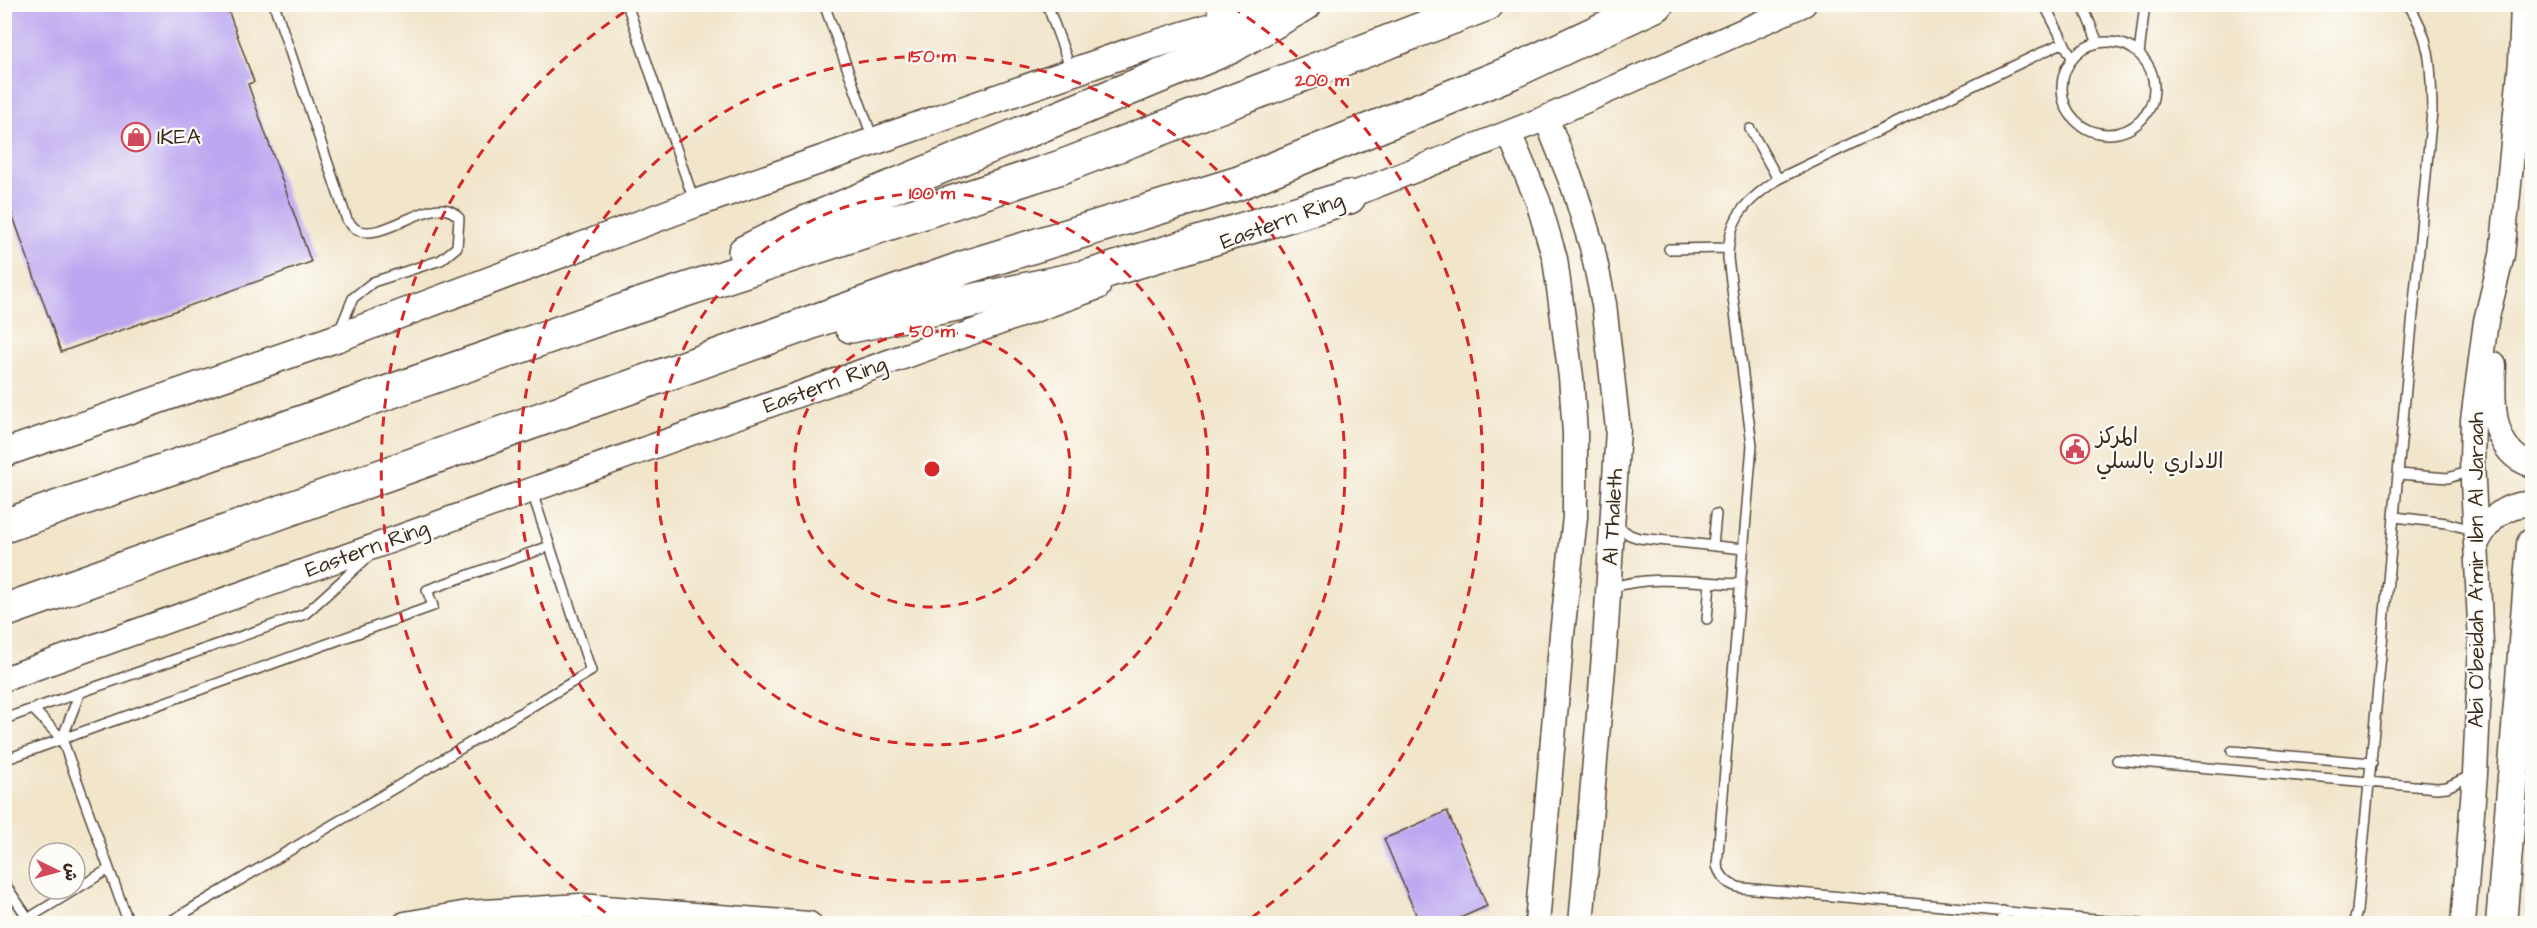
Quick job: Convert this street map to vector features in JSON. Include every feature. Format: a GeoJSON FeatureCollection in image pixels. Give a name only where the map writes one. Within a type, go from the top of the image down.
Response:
{"type":"FeatureCollection","features":[{"type":"Feature","properties":{"kind":"highway"},"geometry":{"type":"LineString","coordinates":[[636,306],[800,225],[1140,82],[1238,21],[1305,4]]}},
{"type":"Feature","properties":{"kind":"highway"},"geometry":{"type":"LineString","coordinates":[[4,526],[636,306],[1061,167],[1487,4]]}},
{"type":"Feature","properties":{"kind":"highway"},"geometry":{"type":"LineString","coordinates":[[4,611],[966,267],[1239,183],[1512,72],[1657,4]]}},
{"type":"Feature","properties":{"kind":"highway"},"geometry":{"type":"LineString","coordinates":[[721,353],[1090,276],[1349,197]]}},
{"type":"Feature","properties":{"kind":"main road"},"geometry":{"type":"LineString","coordinates":[[4,453],[337,338],[694,204],[1134,51],[1238,21],[1285,4]]}},
{"type":"Feature","properties":{"kind":"main road"},"geometry":{"type":"LineString","coordinates":[[2501,924],[2532,544]]}},
{"type":"Feature","properties":{"kind":"street","name":"Eastern Ring"},"geometry":{"type":"LineString","coordinates":[[4,678],[1349,197],[1546,118],[1804,4]]}},
{"type":"Feature","properties":{"kind":"street","name":"Abi O'beidah A'mir Ibn Al Jaraah"},"geometry":{"type":"LineString","coordinates":[[2463,924],[2475,774],[2481,644],[2473,470],[2474,420],[2486,321],[2502,255],[2521,62],[2523,4]]}},
{"type":"Feature","properties":{"kind":"street","name":"Al Thaleth"},"geometry":{"type":"LineString","coordinates":[[1546,118],[1574,188],[1592,247],[1604,304],[1617,429],[1609,589],[1581,924]]}},
{"type":"Feature","properties":{"kind":"street","name":"Al Thaleth"},"geometry":{"type":"LineString","coordinates":[[1509,133],[1538,201],[1554,259],[1571,377],[1575,433],[1575,517],[1562,634],[1537,924]]}},
{"type":"Feature","properties":{"kind":"street"},"geometry":{"type":"LineString","coordinates":[[2502,255],[2493,368],[2494,420],[2507,448],[2524,462],[2532,465]]}},
{"type":"Feature","properties":{"kind":"street"},"geometry":{"type":"LineString","coordinates":[[2476,538],[2500,510],[2532,504]]}},
{"type":"Feature","properties":{"kind":"street"},"geometry":{"type":"LineString","coordinates":[[405,924],[468,913],[580,906],[809,924]]}},
{"type":"Feature","properties":{"kind":"lane"},"geometry":{"type":"LineString","coordinates":[[274,4],[347,220],[356,229],[373,232],[441,208],[455,212],[459,218],[457,247],[441,260],[374,282],[353,298],[337,338]]}},
{"type":"Feature","properties":{"kind":"lane"},"geometry":{"type":"LineString","coordinates":[[627,4],[694,204]]}},
{"type":"Feature","properties":{"kind":"lane"},"geometry":{"type":"LineString","coordinates":[[825,4],[874,141]]}},
{"type":"Feature","properties":{"kind":"lane"},"geometry":{"type":"LineString","coordinates":[[1047,4],[1072,73]]}},
{"type":"Feature","properties":{"kind":"lane"},"geometry":{"type":"LineString","coordinates":[[2044,4],[2072,58]]}},
{"type":"Feature","properties":{"kind":"lane"},"geometry":{"type":"LineString","coordinates":[[2082,4],[2098,43]]}},
{"type":"Feature","properties":{"kind":"lane"},"geometry":{"type":"LineString","coordinates":[[2139,54],[2145,4]]}},
{"type":"Feature","properties":{"kind":"lane"},"geometry":{"type":"LineString","coordinates":[[2353,924],[2357,911],[2371,782],[2432,111],[2429,47],[2418,18],[2408,4]]}},
{"type":"Feature","properties":{"kind":"lane"},"geometry":{"type":"LineString","coordinates":[[2064,42],[1778,179],[1757,193],[1735,219],[1731,228],[1728,248],[1751,426],[1751,476],[1717,861],[1722,877],[1734,887],[2003,911],[2043,919],[2140,924]]}},
{"type":"Feature","properties":{"kind":"lane"},"geometry":{"type":"LineString","coordinates":[[2098,43],[2120,44],[2139,54],[2148,66],[2153,81],[2153,96],[2148,110],[2139,122],[2126,130],[2111,134],[2096,132],[2082,126],[2071,116],[2064,102],[2062,87],[2065,72],[2072,58],[2084,48],[2098,43]]}},
{"type":"Feature","properties":{"kind":"lane"},"geometry":{"type":"LineString","coordinates":[[1750,129],[1778,179]]}},
{"type":"Feature","properties":{"kind":"lane"},"geometry":{"type":"LineString","coordinates":[[1669,249],[1728,248]]}},
{"type":"Feature","properties":{"kind":"lane"},"geometry":{"type":"LineString","coordinates":[[2399,474],[2448,478],[2473,470]]}},
{"type":"Feature","properties":{"kind":"lane"},"geometry":{"type":"LineString","coordinates":[[166,924],[591,671],[531,490]]}},
{"type":"Feature","properties":{"kind":"lane"},"geometry":{"type":"LineString","coordinates":[[1713,546],[1716,514]]}},
{"type":"Feature","properties":{"kind":"lane"},"geometry":{"type":"LineString","coordinates":[[2395,517],[2446,524],[2476,538]]}},
{"type":"Feature","properties":{"kind":"lane"},"geometry":{"type":"LineString","coordinates":[[1612,522],[1630,536],[1639,538],[1744,549]]}},
{"type":"Feature","properties":{"kind":"lane"},"geometry":{"type":"LineString","coordinates":[[4,718],[305,614],[384,543]]}},
{"type":"Feature","properties":{"kind":"lane"},"geometry":{"type":"LineString","coordinates":[[4,760],[433,606],[427,590],[550,546]]}},
{"type":"Feature","properties":{"kind":"lane"},"geometry":{"type":"LineString","coordinates":[[1609,589],[1622,584],[1649,581],[1741,584]]}},
{"type":"Feature","properties":{"kind":"lane"},"geometry":{"type":"LineString","coordinates":[[1707,619],[1710,583]]}},
{"type":"Feature","properties":{"kind":"lane"},"geometry":{"type":"LineString","coordinates":[[62,740],[80,692]]}},
{"type":"Feature","properties":{"kind":"lane"},"geometry":{"type":"LineString","coordinates":[[33,709],[62,740],[129,924]]}},
{"type":"Feature","properties":{"kind":"lane"},"geometry":{"type":"LineString","coordinates":[[2232,751],[2372,763]]}},
{"type":"Feature","properties":{"kind":"lane"},"geometry":{"type":"LineString","coordinates":[[2117,760],[2447,787],[2475,774]]}},
{"type":"Feature","properties":{"kind":"lane"},"geometry":{"type":"LineString","coordinates":[[19,924],[109,869]]}},
{"type":"Feature","properties":{"kind":"lane"},"geometry":{"type":"LineString","coordinates":[[4,883],[28,918]]}},
{"type":"Feature","properties":{"kind":"lane"},"geometry":{"type":"LineString","coordinates":[[2001,924],[2003,911]]}},
{"type":"Feature","properties":{"kind":"building","name":"IKEA"},"geometry":{"type":"Polygon","coordinates":[[[4,4],[226,4],[254,82],[248,84],[311,262],[61,352],[4,191],[4,4]]]}},
{"type":"Feature","properties":{"kind":"building"},"geometry":{"type":"Polygon","coordinates":[[[1447,811],[1487,906],[1447,924],[1420,924],[1384,839],[1447,811]]]}},
{"type":"Feature","properties":{"kind":"place","name":"IKEA"},"geometry":{"type":"Point","coordinates":[136,137]}},
{"type":"Feature","properties":{"kind":"place","name":"المركز الاداري بالسلي"},"geometry":{"type":"Point","coordinates":[2075,449]}}]}
